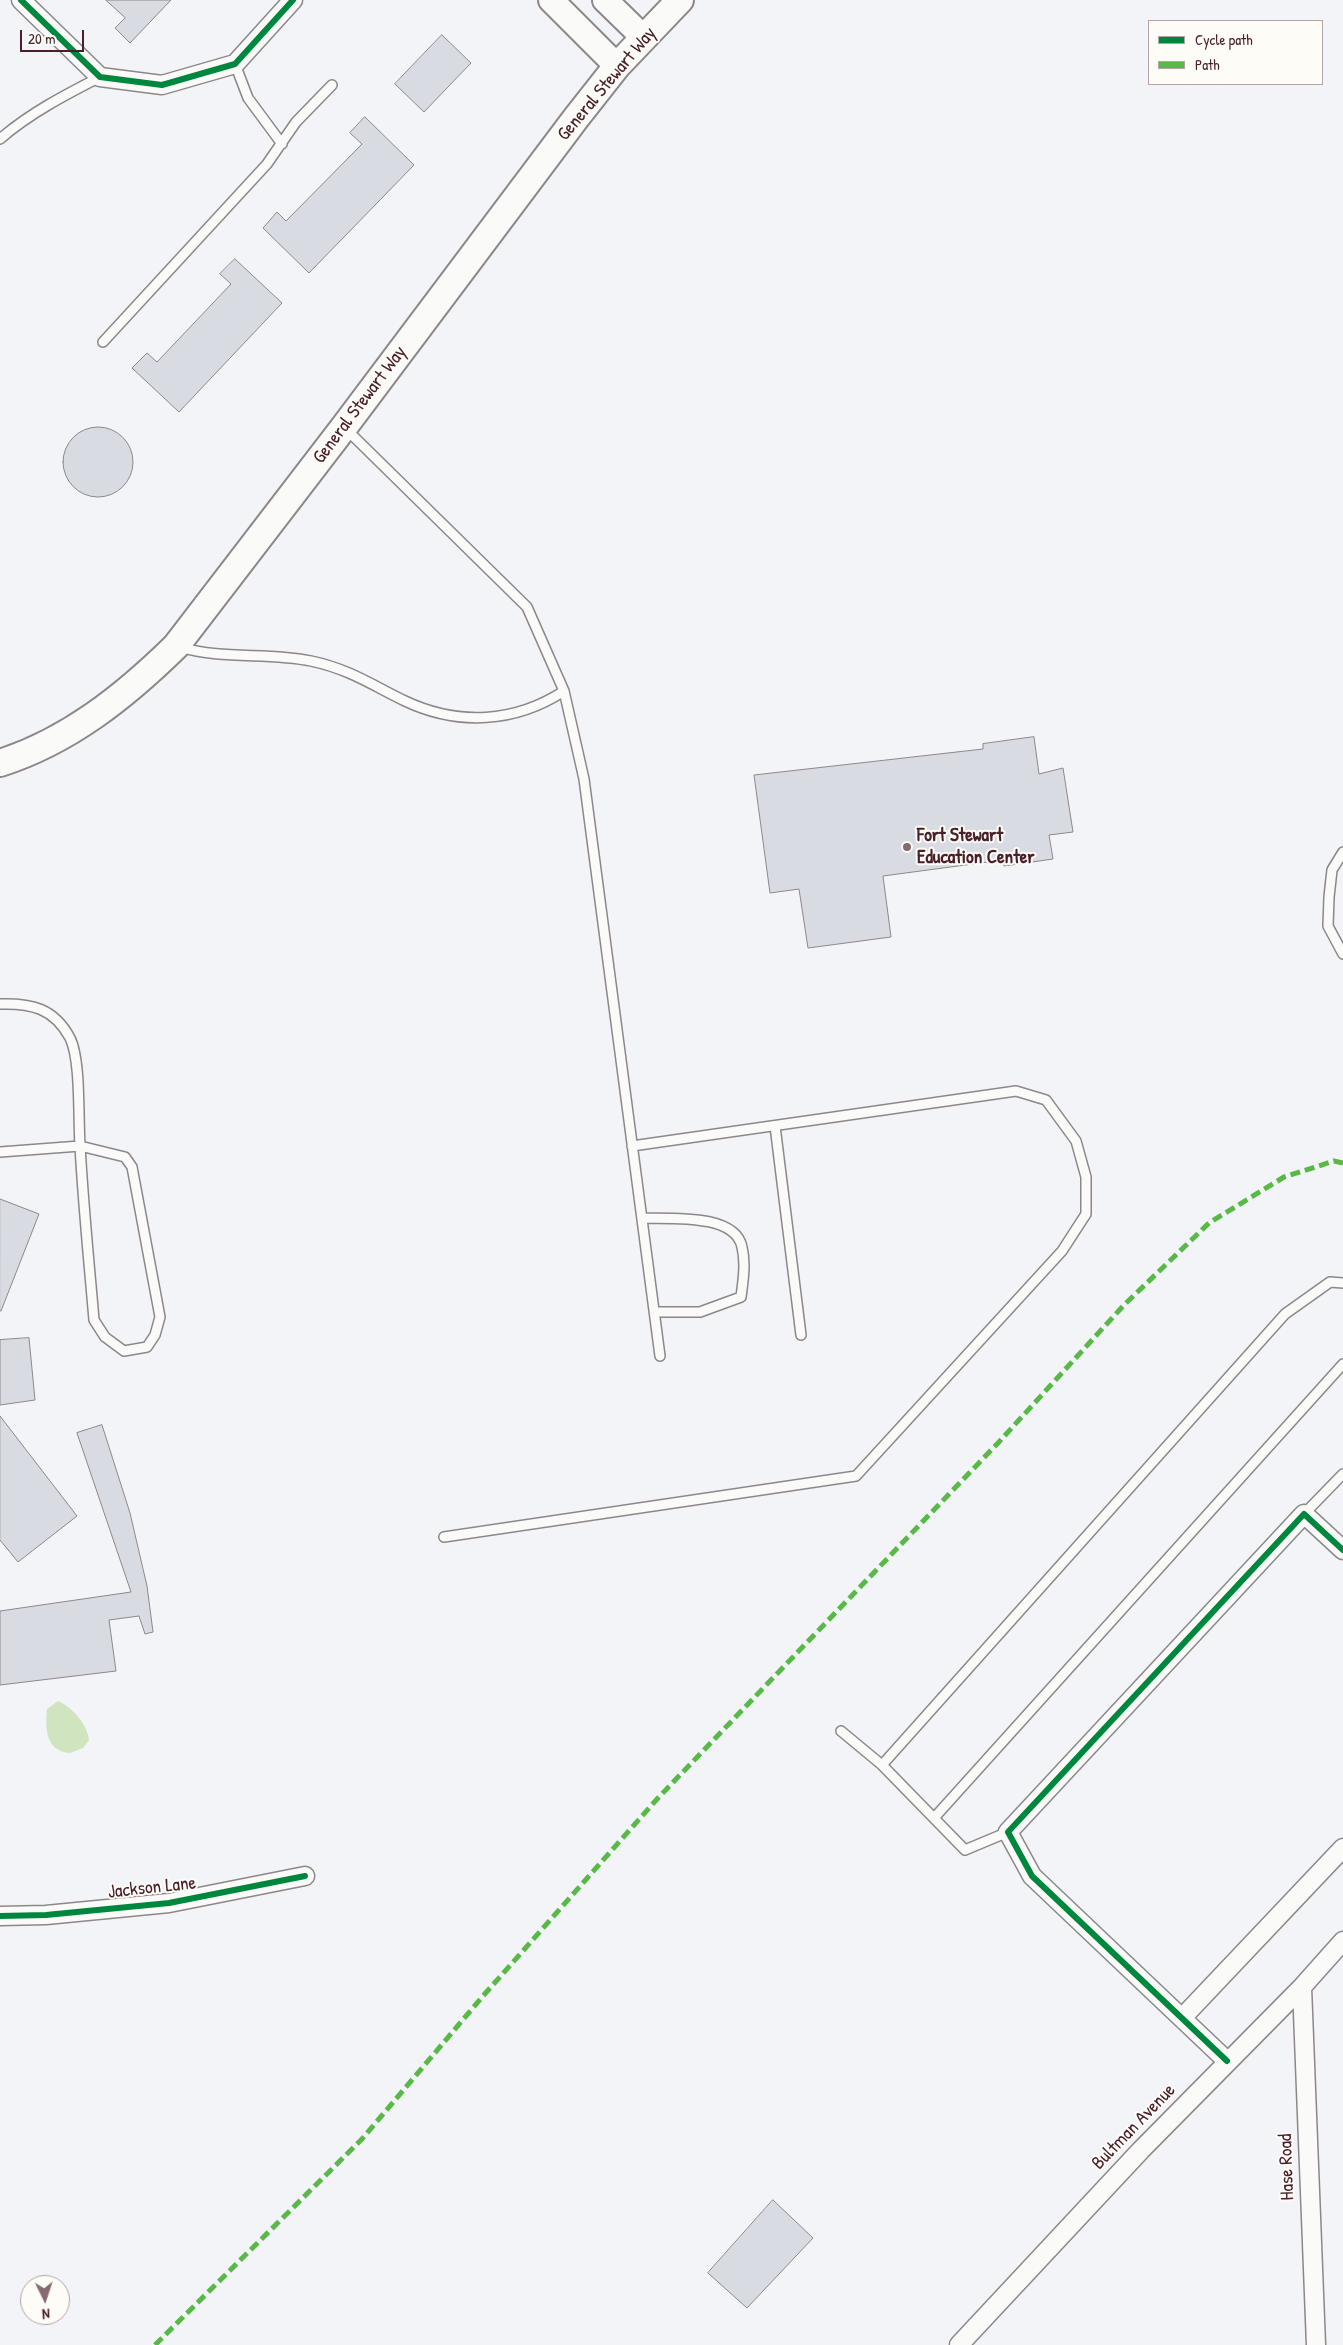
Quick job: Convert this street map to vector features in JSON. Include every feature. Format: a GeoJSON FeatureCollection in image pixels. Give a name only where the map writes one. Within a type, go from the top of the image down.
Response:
{"type":"FeatureCollection","features":[{"type":"Feature","properties":{"kind":"main road"},"geometry":{"type":"LineString","coordinates":[[551,0],[617,66]]}},
{"type":"Feature","properties":{"kind":"main road"},"geometry":{"type":"LineString","coordinates":[[604,0],[644,38]]}},
{"type":"Feature","properties":{"kind":"main road","name":"General Stewart Way"},"geometry":{"type":"LineString","coordinates":[[0,762],[67,733],[143,678],[176,646],[344,427],[570,125],[617,66],[680,0]]}},
{"type":"Feature","properties":{"kind":"street"},"geometry":{"type":"LineString","coordinates":[[21,0],[100,77],[162,85],[235,64],[293,0]]}},
{"type":"Feature","properties":{"kind":"street"},"geometry":{"type":"LineString","coordinates":[[1227,2061],[1032,1876],[1008,1832],[1304,1514],[1343,1550]]}},
{"type":"Feature","properties":{"kind":"street"},"geometry":{"type":"LineString","coordinates":[[1182,2018],[1343,1848]]}},
{"type":"Feature","properties":{"kind":"street","name":"Jackson Lane"},"geometry":{"type":"LineString","coordinates":[[0,1916],[46,1915],[169,1903],[305,1876]]}},
{"type":"Feature","properties":{"kind":"street","name":"Bultman Avenue"},"geometry":{"type":"LineString","coordinates":[[959,2345],[1227,2061],[1302,1987],[1343,1941]]}},
{"type":"Feature","properties":{"kind":"street","name":"Hase Road"},"geometry":{"type":"LineString","coordinates":[[1302,1987],[1316,2345]]}},
{"type":"Feature","properties":{"kind":"lane"},"geometry":{"type":"LineString","coordinates":[[235,64],[248,98],[282,144]]}},
{"type":"Feature","properties":{"kind":"lane"},"geometry":{"type":"LineString","coordinates":[[0,139],[14,127],[59,98],[100,77]]}},
{"type":"Feature","properties":{"kind":"lane"},"geometry":{"type":"LineString","coordinates":[[103,342],[267,164],[296,122],[332,85]]}},
{"type":"Feature","properties":{"kind":"lane"},"geometry":{"type":"LineString","coordinates":[[344,427],[527,607],[564,690],[584,779],[660,1356]]}},
{"type":"Feature","properties":{"kind":"lane"},"geometry":{"type":"LineString","coordinates":[[176,646],[202,654],[285,658],[319,663],[357,675],[426,710],[455,716],[480,718],[504,716],[528,710],[564,690]]}},
{"type":"Feature","properties":{"kind":"lane"},"geometry":{"type":"LineString","coordinates":[[1343,852],[1332,870],[1328,897],[1328,926],[1343,954]]}},
{"type":"Feature","properties":{"kind":"lane"},"geometry":{"type":"LineString","coordinates":[[0,1004],[22,1003],[40,1007],[55,1019],[70,1039],[75,1060],[80,1146],[94,1320],[105,1337],[124,1351],[147,1347],[155,1335],[160,1317],[132,1167],[125,1157],[80,1146],[0,1152]]}},
{"type":"Feature","properties":{"kind":"lane"},"geometry":{"type":"LineString","coordinates":[[444,1537],[856,1476],[1062,1251],[1086,1214],[1086,1177],[1076,1140],[1046,1100],[1016,1091],[632,1146]]}},
{"type":"Feature","properties":{"kind":"lane"},"geometry":{"type":"LineString","coordinates":[[775,1126],[801,1335]]}},
{"type":"Feature","properties":{"kind":"lane"},"geometry":{"type":"LineString","coordinates":[[642,1218],[702,1221],[728,1227],[742,1246],[744,1273],[741,1298],[700,1312],[655,1312]]}},
{"type":"Feature","properties":{"kind":"lane"},"geometry":{"type":"LineString","coordinates":[[882,1765],[1285,1314],[1330,1282],[1343,1283]]}},
{"type":"Feature","properties":{"kind":"lane"},"geometry":{"type":"LineString","coordinates":[[934,1818],[1343,1364]]}},
{"type":"Feature","properties":{"kind":"lane"},"geometry":{"type":"LineString","coordinates":[[1304,1514],[1343,1474]]}},
{"type":"Feature","properties":{"kind":"lane"},"geometry":{"type":"LineString","coordinates":[[841,1731],[882,1765],[965,1850],[1008,1832]]}},
{"type":"Feature","properties":{"kind":"green space"},"geometry":{"type":"Polygon","coordinates":[[[58,1701],[78,1717],[88,1734],[89,1740],[83,1748],[70,1753],[56,1748],[52,1744],[47,1732],[47,1709],[58,1701]]]}},
{"type":"Feature","properties":{"kind":"building"},"geometry":{"type":"Polygon","coordinates":[[[106,0],[171,0],[130,43],[115,28],[125,18],[106,0]]]}},
{"type":"Feature","properties":{"kind":"building"},"geometry":{"type":"Polygon","coordinates":[[[442,35],[471,63],[424,112],[395,84],[442,35]]]}},
{"type":"Feature","properties":{"kind":"building"},"geometry":{"type":"Polygon","coordinates":[[[365,117],[414,165],[309,273],[263,228],[277,212],[286,221],[362,144],[350,133],[365,117]]]}},
{"type":"Feature","properties":{"kind":"building"},"geometry":{"type":"Polygon","coordinates":[[[235,259],[282,303],[179,412],[132,368],[147,353],[157,362],[231,284],[220,274],[235,259]]]}},
{"type":"Feature","properties":{"kind":"building"},"geometry":{"type":"Polygon","coordinates":[[[98,427],[111,430],[123,437],[130,449],[133,462],[130,475],[123,487],[111,494],[98,497],[85,494],[73,487],[66,475],[63,462],[66,449],[73,437],[85,430],[98,427]]]}},
{"type":"Feature","properties":{"kind":"building","name":"Fort Stewart Education Center"},"geometry":{"type":"Polygon","coordinates":[[[1034,737],[1039,774],[1063,768],[1073,832],[1049,835],[1053,859],[1004,866],[1003,860],[883,876],[891,937],[808,948],[799,889],[770,893],[754,775],[983,749],[983,744],[1034,737]]]}},
{"type":"Feature","properties":{"kind":"building"},"geometry":{"type":"Polygon","coordinates":[[[0,1199],[39,1214],[1,1311],[0,1311],[0,1199]]]}},
{"type":"Feature","properties":{"kind":"building"},"geometry":{"type":"Polygon","coordinates":[[[29,1338],[35,1400],[0,1405],[0,1340],[29,1338]]]}},
{"type":"Feature","properties":{"kind":"building"},"geometry":{"type":"Polygon","coordinates":[[[0,1416],[77,1516],[18,1562],[0,1540],[0,1416]]]}},
{"type":"Feature","properties":{"kind":"building"},"geometry":{"type":"Polygon","coordinates":[[[102,1425],[130,1513],[147,1586],[153,1632],[145,1634],[139,1616],[109,1620],[116,1671],[0,1685],[0,1611],[131,1592],[77,1433],[102,1425]]]}},
{"type":"Feature","properties":{"kind":"building"},"geometry":{"type":"Polygon","coordinates":[[[773,2200],[813,2238],[747,2308],[708,2273],[773,2200]]]}},
{"type":"Feature","properties":{"kind":"marked path"},"geometry":{"type":"LineString","coordinates":[[155,2345],[362,2139],[483,1996],[658,1798],[998,1443],[1124,1305],[1209,1223],[1284,1177],[1334,1161],[1343,1163]]}},
{"type":"Feature","properties":{"kind":"cycle path"},"geometry":{"type":"LineString","coordinates":[[21,0],[100,77],[162,85],[235,64],[293,0]]}},
{"type":"Feature","properties":{"kind":"cycle path"},"geometry":{"type":"LineString","coordinates":[[1227,2061],[1032,1876],[1008,1832],[1304,1514],[1343,1550]]}},
{"type":"Feature","properties":{"kind":"cycle path"},"geometry":{"type":"LineString","coordinates":[[0,1916],[46,1915],[169,1903],[305,1876]]}},
{"type":"Feature","properties":{"kind":"place","name":"Fort Stewart Education Center"},"geometry":{"type":"Point","coordinates":[907,847]}}]}
